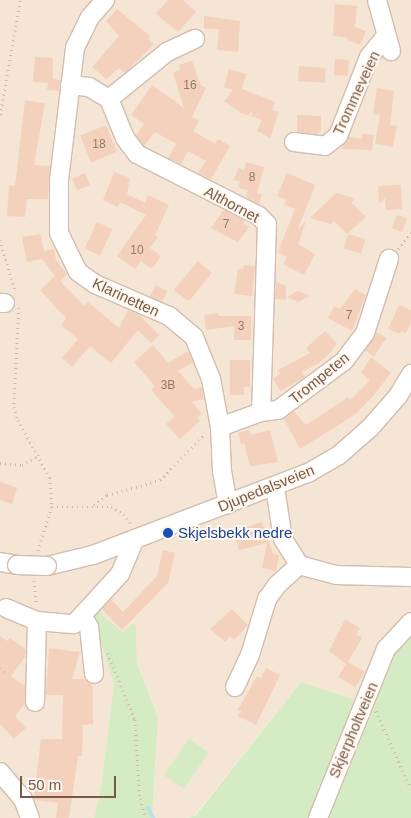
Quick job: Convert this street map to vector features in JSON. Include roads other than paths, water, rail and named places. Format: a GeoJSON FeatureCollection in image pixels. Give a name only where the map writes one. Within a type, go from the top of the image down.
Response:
{"type":"FeatureCollection","features":[{"type":"Feature","properties":{"kind":"street","name":"Klarinetten"},"geometry":{"type":"LineString","coordinates":[[105,0],[90,16],[75,48],[57,210],[59,233],[67,255],[78,272],[95,284],[169,316],[194,337],[207,364],[220,427],[222,471],[228,504]]}},
{"type":"Feature","properties":{"kind":"street","name":"Trommeveien"},"geometry":{"type":"LineString","coordinates":[[294,142],[325,146],[338,136],[369,57],[388,44],[376,0]]}},
{"type":"Feature","properties":{"kind":"street"},"geometry":{"type":"LineString","coordinates":[[70,85],[89,87],[109,99],[167,52],[195,39]]}},
{"type":"Feature","properties":{"kind":"street","name":"Althornet"},"geometry":{"type":"LineString","coordinates":[[109,99],[125,138],[137,154],[259,216],[267,224],[261,412]]}},
{"type":"Feature","properties":{"kind":"street","name":"Trompeten"},"geometry":{"type":"LineString","coordinates":[[220,427],[261,412],[278,410],[329,374],[354,349],[366,333],[389,259]]}},
{"type":"Feature","properties":{"kind":"street","name":"Djupedalsveien"},"geometry":{"type":"LineString","coordinates":[[27,564],[80,559],[134,532],[228,504],[275,487],[324,464],[355,442],[398,396],[411,374]]}},
{"type":"Feature","properties":{"kind":"street"},"geometry":{"type":"LineString","coordinates":[[275,487],[283,539],[299,565],[336,576],[411,577]]}},
{"type":"Feature","properties":{"kind":"street"},"geometry":{"type":"LineString","coordinates":[[6,608],[37,621],[66,626],[83,617],[120,574],[134,532]]}},
{"type":"Feature","properties":{"kind":"street"},"geometry":{"type":"LineString","coordinates":[[235,687],[250,655],[267,599],[277,585],[299,565]]}},
{"type":"Feature","properties":{"kind":"street"},"geometry":{"type":"LineString","coordinates":[[83,617],[89,627],[94,674]]}},
{"type":"Feature","properties":{"kind":"street"},"geometry":{"type":"LineString","coordinates":[[35,702],[37,621]]}},
{"type":"Feature","properties":{"kind":"street","name":"Skjerpholtveien"},"geometry":{"type":"LineString","coordinates":[[318,818],[340,759],[367,704],[386,649],[411,622]]}},
{"type":"Feature","properties":{"kind":"street"},"geometry":{"type":"LineString","coordinates":[[0,772],[23,799],[30,818]]}},
{"type":"Feature","properties":{"kind":"waterway"},"geometry":{"type":"LineString","coordinates":[[148,808],[153,818]]}},
{"type":"Feature","properties":{"kind":"place","name":"Skjelsbekk nedre"},"geometry":{"type":"Point","coordinates":[168,533]}}]}
